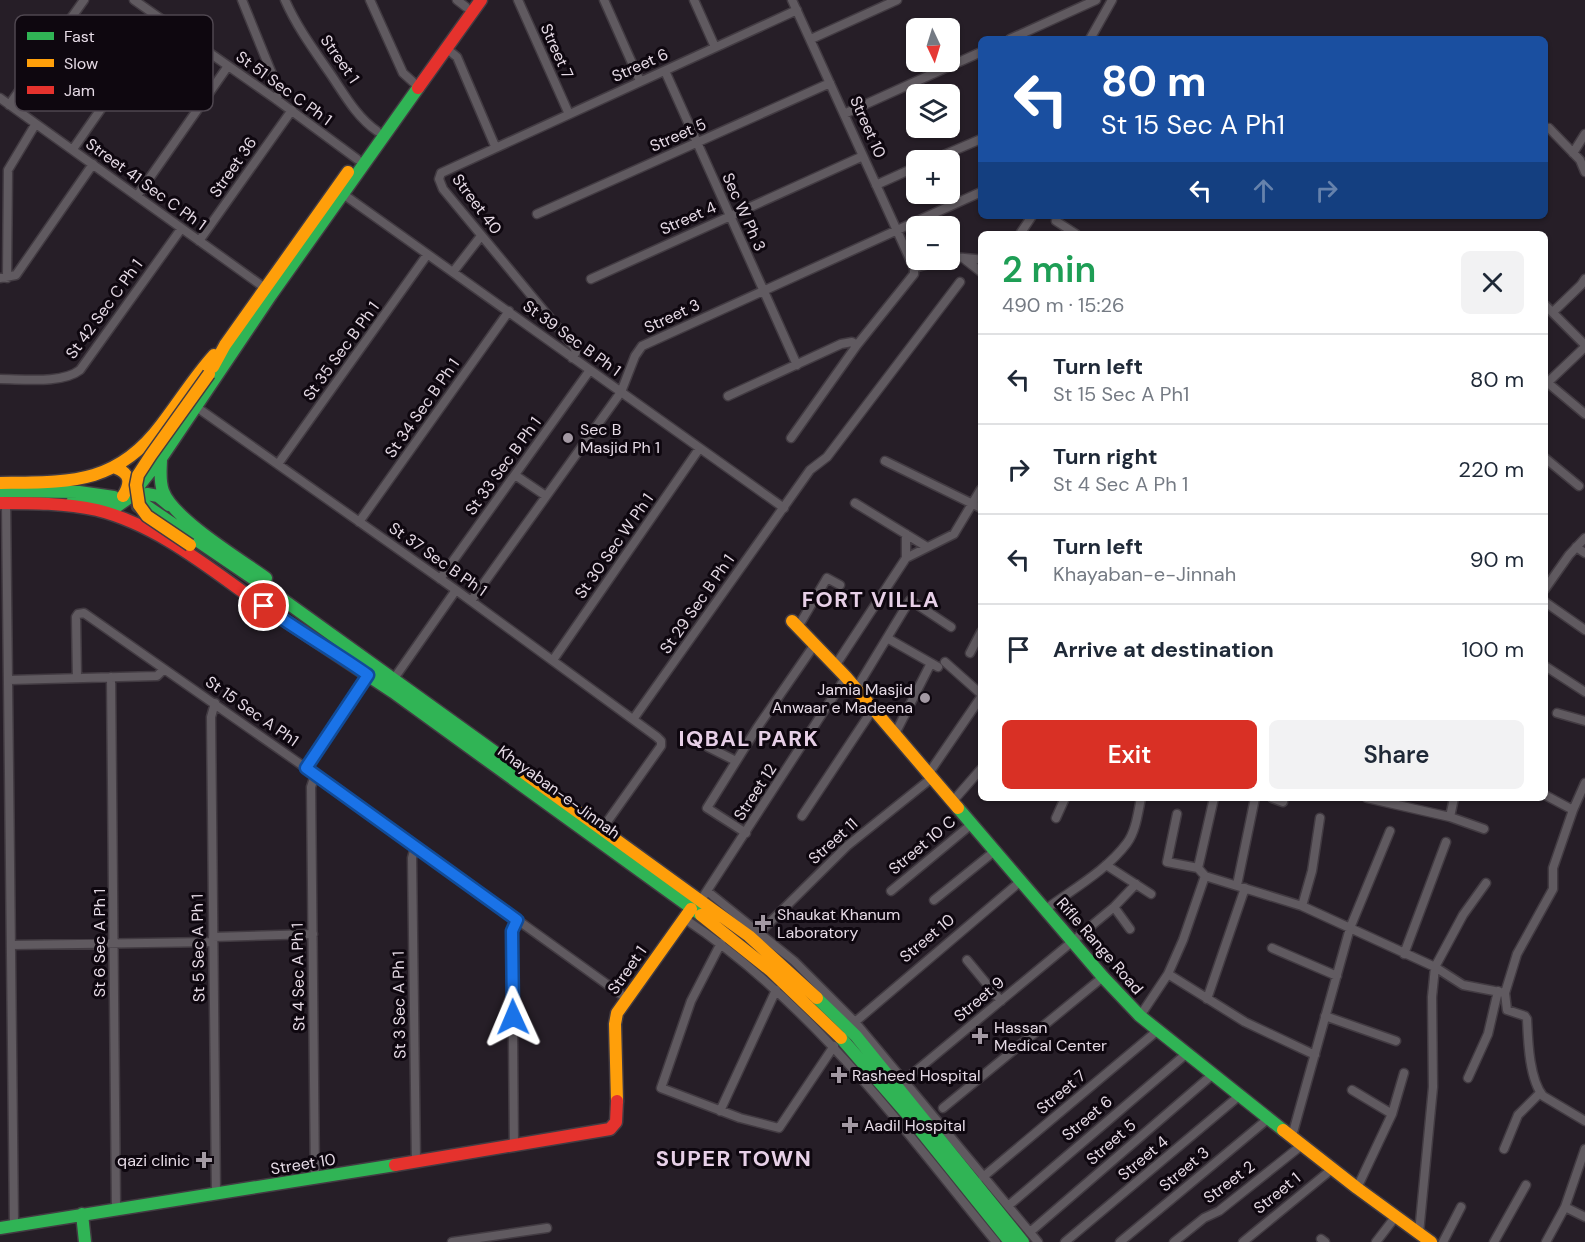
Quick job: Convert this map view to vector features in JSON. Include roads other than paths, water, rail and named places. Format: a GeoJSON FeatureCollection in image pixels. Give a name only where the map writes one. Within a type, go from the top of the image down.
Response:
{"type":"FeatureCollection","features":[{"type":"Feature","properties":{"kind":"main road"},"geometry":{"type":"LineString","coordinates":[[0,491],[79,492],[118,500],[130,497],[162,457],[195,406],[481,0]]}},
{"type":"Feature","properties":{"kind":"main road"},"geometry":{"type":"LineString","coordinates":[[333,644],[317,636],[262,594],[147,516],[139,505],[136,485],[138,475],[209,374],[225,345],[413,82],[465,2]]}},
{"type":"Feature","properties":{"kind":"main road"},"geometry":{"type":"LineString","coordinates":[[0,483],[92,478],[116,468],[146,446],[212,357],[225,345]]}},
{"type":"Feature","properties":{"kind":"main road"},"geometry":{"type":"LineString","coordinates":[[162,457],[163,489],[177,510]]}},
{"type":"Feature","properties":{"kind":"main road"},"geometry":{"type":"LineString","coordinates":[[54,504],[88,501],[114,507],[118,500],[122,499],[130,480],[126,472],[116,468]]}},
{"type":"Feature","properties":{"kind":"main road"},"geometry":{"type":"LineString","coordinates":[[173,543],[145,519],[139,510],[138,502],[144,495],[158,496],[320,618],[333,644]]}},
{"type":"Feature","properties":{"kind":"main road","name":"Khayaban-e-Jinnah"},"geometry":{"type":"LineString","coordinates":[[3,503],[54,504],[123,519],[173,543],[299,631],[333,644],[393,680],[602,829],[704,895],[786,968],[856,1036],[1027,1237]]}},
{"type":"Feature","properties":{"kind":"main road","name":"Khayaban-e-Jinnah"},"geometry":{"type":"LineString","coordinates":[[142,503],[246,574],[368,675],[688,914],[747,951],[772,972],[857,1056],[1010,1242]]}},
{"type":"Feature","properties":{"kind":"main road","name":"Rifle Range Road"},"geometry":{"type":"LineString","coordinates":[[795,624],[846,677],[1103,977],[1140,1016],[1332,1169],[1431,1242]]}},
{"type":"Feature","properties":{"kind":"main road","name":"Street 1"},"geometry":{"type":"LineString","coordinates":[[610,1129],[617,1114],[615,1018],[626,998],[688,914]]}},
{"type":"Feature","properties":{"kind":"main road","name":"Street 10"},"geometry":{"type":"LineString","coordinates":[[0,1227],[315,1179],[610,1129]]}},
{"type":"Feature","properties":{"kind":"main road"},"geometry":{"type":"LineString","coordinates":[[82,1214],[84,1242]]}},
{"type":"Feature","properties":{"kind":"street"},"geometry":{"type":"LineString","coordinates":[[73,15],[84,0]]}},
{"type":"Feature","properties":{"kind":"street","name":"St 51 Sec C Ph 1"},"geometry":{"type":"LineString","coordinates":[[134,0],[156,15]]}},
{"type":"Feature","properties":{"kind":"street"},"geometry":{"type":"LineString","coordinates":[[242,0],[279,91],[278,100]]}},
{"type":"Feature","properties":{"kind":"street","name":"Street 1"},"geometry":{"type":"LineString","coordinates":[[285,0],[302,34],[353,108],[377,130]]}},
{"type":"Feature","properties":{"kind":"street"},"geometry":{"type":"LineString","coordinates":[[370,0],[403,73],[413,82]]}},
{"type":"Feature","properties":{"kind":"street","name":"Street 7"},"geometry":{"type":"LineString","coordinates":[[518,0],[569,114]]}},
{"type":"Feature","properties":{"kind":"street"},"geometry":{"type":"LineString","coordinates":[[604,0],[640,81]]}},
{"type":"Feature","properties":{"kind":"street"},"geometry":{"type":"LineString","coordinates":[[694,0],[715,47]]}},
{"type":"Feature","properties":{"kind":"street","name":"Street 10"},"geometry":{"type":"LineString","coordinates":[[792,0],[906,251]]}},
{"type":"Feature","properties":{"kind":"street"},"geometry":{"type":"LineString","coordinates":[[811,39],[897,0]]}},
{"type":"Feature","properties":{"kind":"street"},"geometry":{"type":"LineString","coordinates":[[1017,36],[1096,0]]}},
{"type":"Feature","properties":{"kind":"street"},"geometry":{"type":"LineString","coordinates":[[1092,36],[1111,0]]}},
{"type":"Feature","properties":{"kind":"street","name":"Street 6"},"geometry":{"type":"LineString","coordinates":[[495,147],[797,10]]}},
{"type":"Feature","properties":{"kind":"street"},"geometry":{"type":"LineString","coordinates":[[446,48],[457,57],[495,147]]}},
{"type":"Feature","properties":{"kind":"street"},"geometry":{"type":"LineString","coordinates":[[844,114],[978,53]]}},
{"type":"Feature","properties":{"kind":"street","name":"St 51 Sec C Ph 1"},"geometry":{"type":"LineString","coordinates":[[213,55],[292,110],[357,159]]}},
{"type":"Feature","properties":{"kind":"street"},"geometry":{"type":"LineString","coordinates":[[213,87],[228,66]]}},
{"type":"Feature","properties":{"kind":"street","name":"Sec W Ph 3"},"geometry":{"type":"LineString","coordinates":[[665,71],[797,365]]}},
{"type":"Feature","properties":{"kind":"street","name":"Street 5"},"geometry":{"type":"LineString","coordinates":[[537,214],[830,83]]}},
{"type":"Feature","properties":{"kind":"street"},"geometry":{"type":"LineString","coordinates":[[9,105],[15,97]]}},
{"type":"Feature","properties":{"kind":"street","name":"Street 41 Sec C Ph 1"},"geometry":{"type":"LineString","coordinates":[[0,98],[15,110]]}},
{"type":"Feature","properties":{"kind":"street","name":"Street 36"},"geometry":{"type":"LineString","coordinates":[[199,241],[292,110]]}},
{"type":"Feature","properties":{"kind":"street","name":"Street 41 Sec C Ph 1"},"geometry":{"type":"LineString","coordinates":[[17,111],[265,288]]}},
{"type":"Feature","properties":{"kind":"street"},"geometry":{"type":"LineString","coordinates":[[73,149],[100,111]]}},
{"type":"Feature","properties":{"kind":"street"},"geometry":{"type":"LineString","coordinates":[[137,196],[196,111]]}},
{"type":"Feature","properties":{"kind":"street"},"geometry":{"type":"LineString","coordinates":[[35,125],[8,170],[4,278],[16,275],[93,164]]}},
{"type":"Feature","properties":{"kind":"street"},"geometry":{"type":"LineString","coordinates":[[1549,128],[1580,160],[1585,172]]}},
{"type":"Feature","properties":{"kind":"street"},"geometry":{"type":"LineString","coordinates":[[1573,153],[1585,134]]}},
{"type":"Feature","properties":{"kind":"street"},"geometry":{"type":"LineString","coordinates":[[955,150],[978,140]]}},
{"type":"Feature","properties":{"kind":"street","name":"Street 40"},"geometry":{"type":"LineString","coordinates":[[495,147],[444,170],[439,179],[443,189],[481,236],[568,338],[576,352],[572,358]]}},
{"type":"Feature","properties":{"kind":"street","name":"Street 4"},"geometry":{"type":"LineString","coordinates":[[591,279],[863,156]]}},
{"type":"Feature","properties":{"kind":"street"},"geometry":{"type":"LineString","coordinates":[[876,185],[906,172]]}},
{"type":"Feature","properties":{"kind":"street"},"geometry":{"type":"LineString","coordinates":[[896,230],[978,193]]}},
{"type":"Feature","properties":{"kind":"street","name":"St 39 Sec B Ph 1"},"geometry":{"type":"LineString","coordinates":[[343,194],[784,508]]}},
{"type":"Feature","properties":{"kind":"street"},"geometry":{"type":"LineString","coordinates":[[1056,221],[1071,231]]}},
{"type":"Feature","properties":{"kind":"street","name":"St 42 Sec C Ph 1"},"geometry":{"type":"LineString","coordinates":[[0,379],[60,378],[72,376],[80,370],[181,229]]}},
{"type":"Feature","properties":{"kind":"street","name":"Street 3"},"geometry":{"type":"LineString","coordinates":[[471,601],[621,392],[635,356],[642,346],[896,230]]}},
{"type":"Feature","properties":{"kind":"street"},"geometry":{"type":"LineString","coordinates":[[453,272],[481,236]]}},
{"type":"Feature","properties":{"kind":"street","name":"St 35 Sec B Ph 1"},"geometry":{"type":"LineString","coordinates":[[278,464],[427,255]]}},
{"type":"Feature","properties":{"kind":"street"},"geometry":{"type":"LineString","coordinates":[[961,256],[978,260]]}},
{"type":"Feature","properties":{"kind":"street"},"geometry":{"type":"LineString","coordinates":[[961,256],[978,270]]}},
{"type":"Feature","properties":{"kind":"street"},"geometry":{"type":"LineString","coordinates":[[790,438],[857,345],[914,274],[914,270]]}},
{"type":"Feature","properties":{"kind":"street"},"geometry":{"type":"LineString","coordinates":[[1553,312],[1585,279]]}},
{"type":"Feature","properties":{"kind":"street","name":"St 29 Sec B Ph 1"},"geometry":{"type":"LineString","coordinates":[[634,718],[810,470],[827,458],[960,282]]}},
{"type":"Feature","properties":{"kind":"street"},"geometry":{"type":"LineString","coordinates":[[1548,308],[1585,346],[1548,382]]}},
{"type":"Feature","properties":{"kind":"street","name":"St 34 Sec B Ph 1"},"geometry":{"type":"LineString","coordinates":[[359,522],[509,311]]}},
{"type":"Feature","properties":{"kind":"street"},"geometry":{"type":"LineString","coordinates":[[728,396],[841,344],[852,342],[857,345]]}},
{"type":"Feature","properties":{"kind":"street","name":"St 33 Sec B Ph 1"},"geometry":{"type":"LineString","coordinates":[[440,579],[590,370]]}},
{"type":"Feature","properties":{"kind":"street"},"geometry":{"type":"LineString","coordinates":[[1548,386],[1585,414]]}},
{"type":"Feature","properties":{"kind":"street","name":"St 37 Sec B Ph 1"},"geometry":{"type":"LineString","coordinates":[[195,406],[456,590],[634,718],[661,741],[661,746],[602,829]]}},
{"type":"Feature","properties":{"kind":"street","name":"St 30 Sec W Ph 1"},"geometry":{"type":"LineString","coordinates":[[553,660],[699,449]]}},
{"type":"Feature","properties":{"kind":"street"},"geometry":{"type":"LineString","coordinates":[[885,460],[978,506]]}},
{"type":"Feature","properties":{"kind":"street"},"geometry":{"type":"LineString","coordinates":[[1548,460],[1579,486]]}},
{"type":"Feature","properties":{"kind":"street"},"geometry":{"type":"LineString","coordinates":[[515,474],[546,496]]}},
{"type":"Feature","properties":{"kind":"street"},"geometry":{"type":"LineString","coordinates":[[835,666],[906,558],[954,534],[978,494]]}},
{"type":"Feature","properties":{"kind":"street"},"geometry":{"type":"LineString","coordinates":[[3,503],[3,612],[9,680],[4,818],[12,945],[14,1225]]}},
{"type":"Feature","properties":{"kind":"street"},"geometry":{"type":"LineString","coordinates":[[855,503],[927,547]]}},
{"type":"Feature","properties":{"kind":"street"},"geometry":{"type":"LineString","coordinates":[[906,534],[906,558]]}},
{"type":"Feature","properties":{"kind":"street"},"geometry":{"type":"LineString","coordinates":[[1548,585],[1585,538]]}},
{"type":"Feature","properties":{"kind":"street"},"geometry":{"type":"LineString","coordinates":[[1576,547],[1585,553]]}},
{"type":"Feature","properties":{"kind":"street"},"geometry":{"type":"LineString","coordinates":[[795,624],[827,579],[840,585]]}},
{"type":"Feature","properties":{"kind":"street"},"geometry":{"type":"LineString","coordinates":[[393,680],[456,590]]}},
{"type":"Feature","properties":{"kind":"street"},"geometry":{"type":"LineString","coordinates":[[856,689],[910,600],[951,627]]}},
{"type":"Feature","properties":{"kind":"street"},"geometry":{"type":"LineString","coordinates":[[1548,604],[1585,630]]}},
{"type":"Feature","properties":{"kind":"street","name":"St 15 Sec A Ph1"},"geometry":{"type":"LineString","coordinates":[[78,678],[76,617],[81,613],[88,614],[215,703],[626,998]]}},
{"type":"Feature","properties":{"kind":"street"},"geometry":{"type":"LineString","coordinates":[[970,652],[978,637]]}},
{"type":"Feature","properties":{"kind":"street"},"geometry":{"type":"LineString","coordinates":[[887,638],[938,664],[978,693]]}},
{"type":"Feature","properties":{"kind":"street"},"geometry":{"type":"LineString","coordinates":[[746,833],[706,808],[815,644]]}},
{"type":"Feature","properties":{"kind":"street"},"geometry":{"type":"LineString","coordinates":[[895,734],[938,664]]}},
{"type":"Feature","properties":{"kind":"street"},"geometry":{"type":"LineString","coordinates":[[1548,668],[1585,692]]}},
{"type":"Feature","properties":{"kind":"street"},"geometry":{"type":"LineString","coordinates":[[9,680],[157,676],[165,669]]}},
{"type":"Feature","properties":{"kind":"street"},"geometry":{"type":"LineString","coordinates":[[306,768],[368,675]]}},
{"type":"Feature","properties":{"kind":"street","name":"St 6 Sec A Ph 1"},"geometry":{"type":"LineString","coordinates":[[111,677],[116,1209]]}},
{"type":"Feature","properties":{"kind":"street","name":"Street 12"},"geometry":{"type":"LineString","coordinates":[[704,895],[846,677]]}},
{"type":"Feature","properties":{"kind":"street","name":"Street 11"},"geometry":{"type":"LineString","coordinates":[[759,933],[847,846],[931,775],[978,700]]}},
{"type":"Feature","properties":{"kind":"street","name":"St 5 Sec A Ph 1"},"geometry":{"type":"LineString","coordinates":[[215,703],[211,717],[216,1194]]}},
{"type":"Feature","properties":{"kind":"street"},"geometry":{"type":"LineString","coordinates":[[802,816],[873,709]]}},
{"type":"Feature","properties":{"kind":"street"},"geometry":{"type":"LineString","coordinates":[[1557,713],[1585,720]]}},
{"type":"Feature","properties":{"kind":"street"},"geometry":{"type":"LineString","coordinates":[[708,747],[736,761]]}},
{"type":"Feature","properties":{"kind":"street"},"geometry":{"type":"LineString","coordinates":[[953,801],[978,772]]}},
{"type":"Feature","properties":{"kind":"street","name":"St 4 Sec A Ph 1"},"geometry":{"type":"LineString","coordinates":[[315,775],[311,787],[315,1179]]}},
{"type":"Feature","properties":{"kind":"street"},"geometry":{"type":"LineString","coordinates":[[1468,1078],[1488,1034],[1501,992],[1524,939],[1553,889],[1553,868],[1585,783]]}},
{"type":"Feature","properties":{"kind":"street"},"geometry":{"type":"LineString","coordinates":[[1548,797],[1573,810]]}},
{"type":"Feature","properties":{"kind":"street"},"geometry":{"type":"LineString","coordinates":[[1056,818],[1064,801]]}},
{"type":"Feature","properties":{"kind":"street"},"geometry":{"type":"LineString","coordinates":[[1046,909],[1106,865],[1128,842],[1138,801]]}},
{"type":"Feature","properties":{"kind":"street"},"geometry":{"type":"LineString","coordinates":[[1198,868],[1213,801]]}},
{"type":"Feature","properties":{"kind":"street"},"geometry":{"type":"LineString","coordinates":[[1207,999],[1241,887],[1255,801]]}},
{"type":"Feature","properties":{"kind":"street"},"geometry":{"type":"LineString","coordinates":[[1385,801],[1450,817],[1484,829]]}},
{"type":"Feature","properties":{"kind":"street"},"geometry":{"type":"LineString","coordinates":[[1450,817],[1453,801]]}},
{"type":"Feature","properties":{"kind":"street"},"geometry":{"type":"LineString","coordinates":[[1178,814],[1167,862],[1198,868],[1204,876],[1302,906],[1435,967],[1462,984],[1501,992]]}},
{"type":"Feature","properties":{"kind":"street"},"geometry":{"type":"LineString","coordinates":[[1302,906],[1312,871],[1320,818]]}},
{"type":"Feature","properties":{"kind":"street","name":"Street 10 C"},"geometry":{"type":"LineString","coordinates":[[891,891],[973,823]]}},
{"type":"Feature","properties":{"kind":"street"},"geometry":{"type":"LineString","coordinates":[[1292,1136],[1350,928],[1390,831]]}},
{"type":"Feature","properties":{"kind":"street"},"geometry":{"type":"LineString","coordinates":[[1404,954],[1446,842]]}},
{"type":"Feature","properties":{"kind":"street","name":"St 3 Sec A Ph 1"},"geometry":{"type":"LineString","coordinates":[[415,847],[412,858],[416,1162]]}},
{"type":"Feature","properties":{"kind":"street"},"geometry":{"type":"LineString","coordinates":[[934,900],[996,850]]}},
{"type":"Feature","properties":{"kind":"street"},"geometry":{"type":"LineString","coordinates":[[1106,865],[1151,894]]}},
{"type":"Feature","properties":{"kind":"street"},"geometry":{"type":"LineString","coordinates":[[1140,1016],[1168,974],[1183,940],[1204,876]]}},
{"type":"Feature","properties":{"kind":"street","name":"Street 10"},"geometry":{"type":"LineString","coordinates":[[855,1022],[1022,880]]}},
{"type":"Feature","properties":{"kind":"street"},"geometry":{"type":"LineString","coordinates":[[1419,1233],[1433,1087],[1432,997],[1435,967],[1463,915],[1486,883]]}},
{"type":"Feature","properties":{"kind":"street","name":"Street 9"},"geometry":{"type":"LineString","coordinates":[[904,1080],[1114,907],[1136,884]]}},
{"type":"Feature","properties":{"kind":"street"},"geometry":{"type":"LineString","coordinates":[[704,895],[759,933],[802,968],[855,1022],[1008,1206],[1027,1237],[1038,1242]]}},
{"type":"Feature","properties":{"kind":"street"},"geometry":{"type":"LineString","coordinates":[[1114,907],[1130,929]]}},
{"type":"Feature","properties":{"kind":"street"},"geometry":{"type":"LineString","coordinates":[[688,914],[776,990],[834,1046],[996,1242]]}},
{"type":"Feature","properties":{"kind":"street"},"geometry":{"type":"LineString","coordinates":[[514,1147],[512,931],[517,920]]}},
{"type":"Feature","properties":{"kind":"street"},"geometry":{"type":"LineString","coordinates":[[12,945],[114,944],[313,934]]}},
{"type":"Feature","properties":{"kind":"street"},"geometry":{"type":"LineString","coordinates":[[721,943],[691,1002],[661,1088],[720,1111],[779,1128],[834,1046]]}},
{"type":"Feature","properties":{"kind":"street"},"geometry":{"type":"LineString","coordinates":[[1272,948],[1337,976]]}},
{"type":"Feature","properties":{"kind":"street"},"geometry":{"type":"LineString","coordinates":[[966,960],[1001,1001]]}},
{"type":"Feature","properties":{"kind":"street"},"geometry":{"type":"LineString","coordinates":[[1168,974],[1245,1022],[1315,1055]]}},
{"type":"Feature","properties":{"kind":"street"},"geometry":{"type":"LineString","coordinates":[[943,1108],[1103,977]]}},
{"type":"Feature","properties":{"kind":"street"},"geometry":{"type":"LineString","coordinates":[[720,1111],[776,990]]}},
{"type":"Feature","properties":{"kind":"street"},"geometry":{"type":"LineString","coordinates":[[1501,992],[1507,1010],[1525,1016],[1527,1019],[1529,1052],[1540,1093],[1585,1121]]}},
{"type":"Feature","properties":{"kind":"street"},"geometry":{"type":"LineString","coordinates":[[1325,1016],[1396,1041]]}},
{"type":"Feature","properties":{"kind":"street","name":"Street 7"},"geometry":{"type":"LineString","coordinates":[[983,1177],[1157,1031]]}},
{"type":"Feature","properties":{"kind":"street"},"geometry":{"type":"LineString","coordinates":[[0,1049],[12,1049]]}},
{"type":"Feature","properties":{"kind":"street","name":"Street 6"},"geometry":{"type":"LineString","coordinates":[[1008,1206],[1186,1054]]}},
{"type":"Feature","properties":{"kind":"street"},"geometry":{"type":"LineString","coordinates":[[1357,1188],[1392,1114],[1404,1073]]}},
{"type":"Feature","properties":{"kind":"street","name":"Street 5"},"geometry":{"type":"LineString","coordinates":[[1027,1237],[1212,1075]]}},
{"type":"Feature","properties":{"kind":"street"},"geometry":{"type":"LineString","coordinates":[[1352,1090],[1392,1114]]}},
{"type":"Feature","properties":{"kind":"street"},"geometry":{"type":"LineString","coordinates":[[1504,1149],[1518,1115],[1540,1093]]}},
{"type":"Feature","properties":{"kind":"street","name":"Street 4"},"geometry":{"type":"LineString","coordinates":[[1065,1242],[1239,1096]]}},
{"type":"Feature","properties":{"kind":"street","name":"Street 3"},"geometry":{"type":"LineString","coordinates":[[1119,1242],[1269,1118]]}},
{"type":"Feature","properties":{"kind":"street","name":"Street 2"},"geometry":{"type":"LineString","coordinates":[[1174,1242],[1204,1218],[1219,1211],[1302,1144]]}},
{"type":"Feature","properties":{"kind":"street"},"geometry":{"type":"LineString","coordinates":[[1546,1242],[1565,1207],[1585,1149]]}},
{"type":"Feature","properties":{"kind":"street","name":"Street 1"},"geometry":{"type":"LineString","coordinates":[[1243,1242],[1332,1169]]}},
{"type":"Feature","properties":{"kind":"street"},"geometry":{"type":"LineString","coordinates":[[1494,1242],[1526,1185]]}},
{"type":"Feature","properties":{"kind":"street"},"geometry":{"type":"LineString","coordinates":[[1443,1242],[1461,1207]]}},
{"type":"Feature","properties":{"kind":"street"},"geometry":{"type":"LineString","coordinates":[[1565,1207],[1585,1217]]}},
{"type":"Feature","properties":{"kind":"street"},"geometry":{"type":"LineString","coordinates":[[1376,1242],[1396,1216]]}},
{"type":"Feature","properties":{"kind":"street"},"geometry":{"type":"LineString","coordinates":[[452,1242],[547,1228]]}},
{"type":"Feature","properties":{"kind":"place","name":"Sec B Masjid Ph 1"},"geometry":{"type":"Point","coordinates":[568,438]}},
{"type":"Feature","properties":{"kind":"place","name":"Jamia Masjid Anwaar e Madeena"},"geometry":{"type":"Point","coordinates":[925,698]}},
{"type":"Feature","properties":{"kind":"place","name":"Shaukat Khanum Laboratory"},"geometry":{"type":"Point","coordinates":[763,923]}},
{"type":"Feature","properties":{"kind":"place","name":"Hassan Medical Center"},"geometry":{"type":"Point","coordinates":[980,1036]}},
{"type":"Feature","properties":{"kind":"place","name":"Rasheed Hospital"},"geometry":{"type":"Point","coordinates":[839,1075]}},
{"type":"Feature","properties":{"kind":"place","name":"Aadil Hospital"},"geometry":{"type":"Point","coordinates":[850,1125]}},
{"type":"Feature","properties":{"kind":"place","name":"qazi clinic"},"geometry":{"type":"Point","coordinates":[204,1160]}},
{"type":"Feature","properties":{"kind":"district","name":"FORT VILLA"},"geometry":{"type":"Point","coordinates":[871,599]}},
{"type":"Feature","properties":{"kind":"district","name":"IQBAL PARK"},"geometry":{"type":"Point","coordinates":[749,738]}},
{"type":"Feature","properties":{"kind":"district","name":"SUPER TOWN"},"geometry":{"type":"Point","coordinates":[734,1158]}}]}
